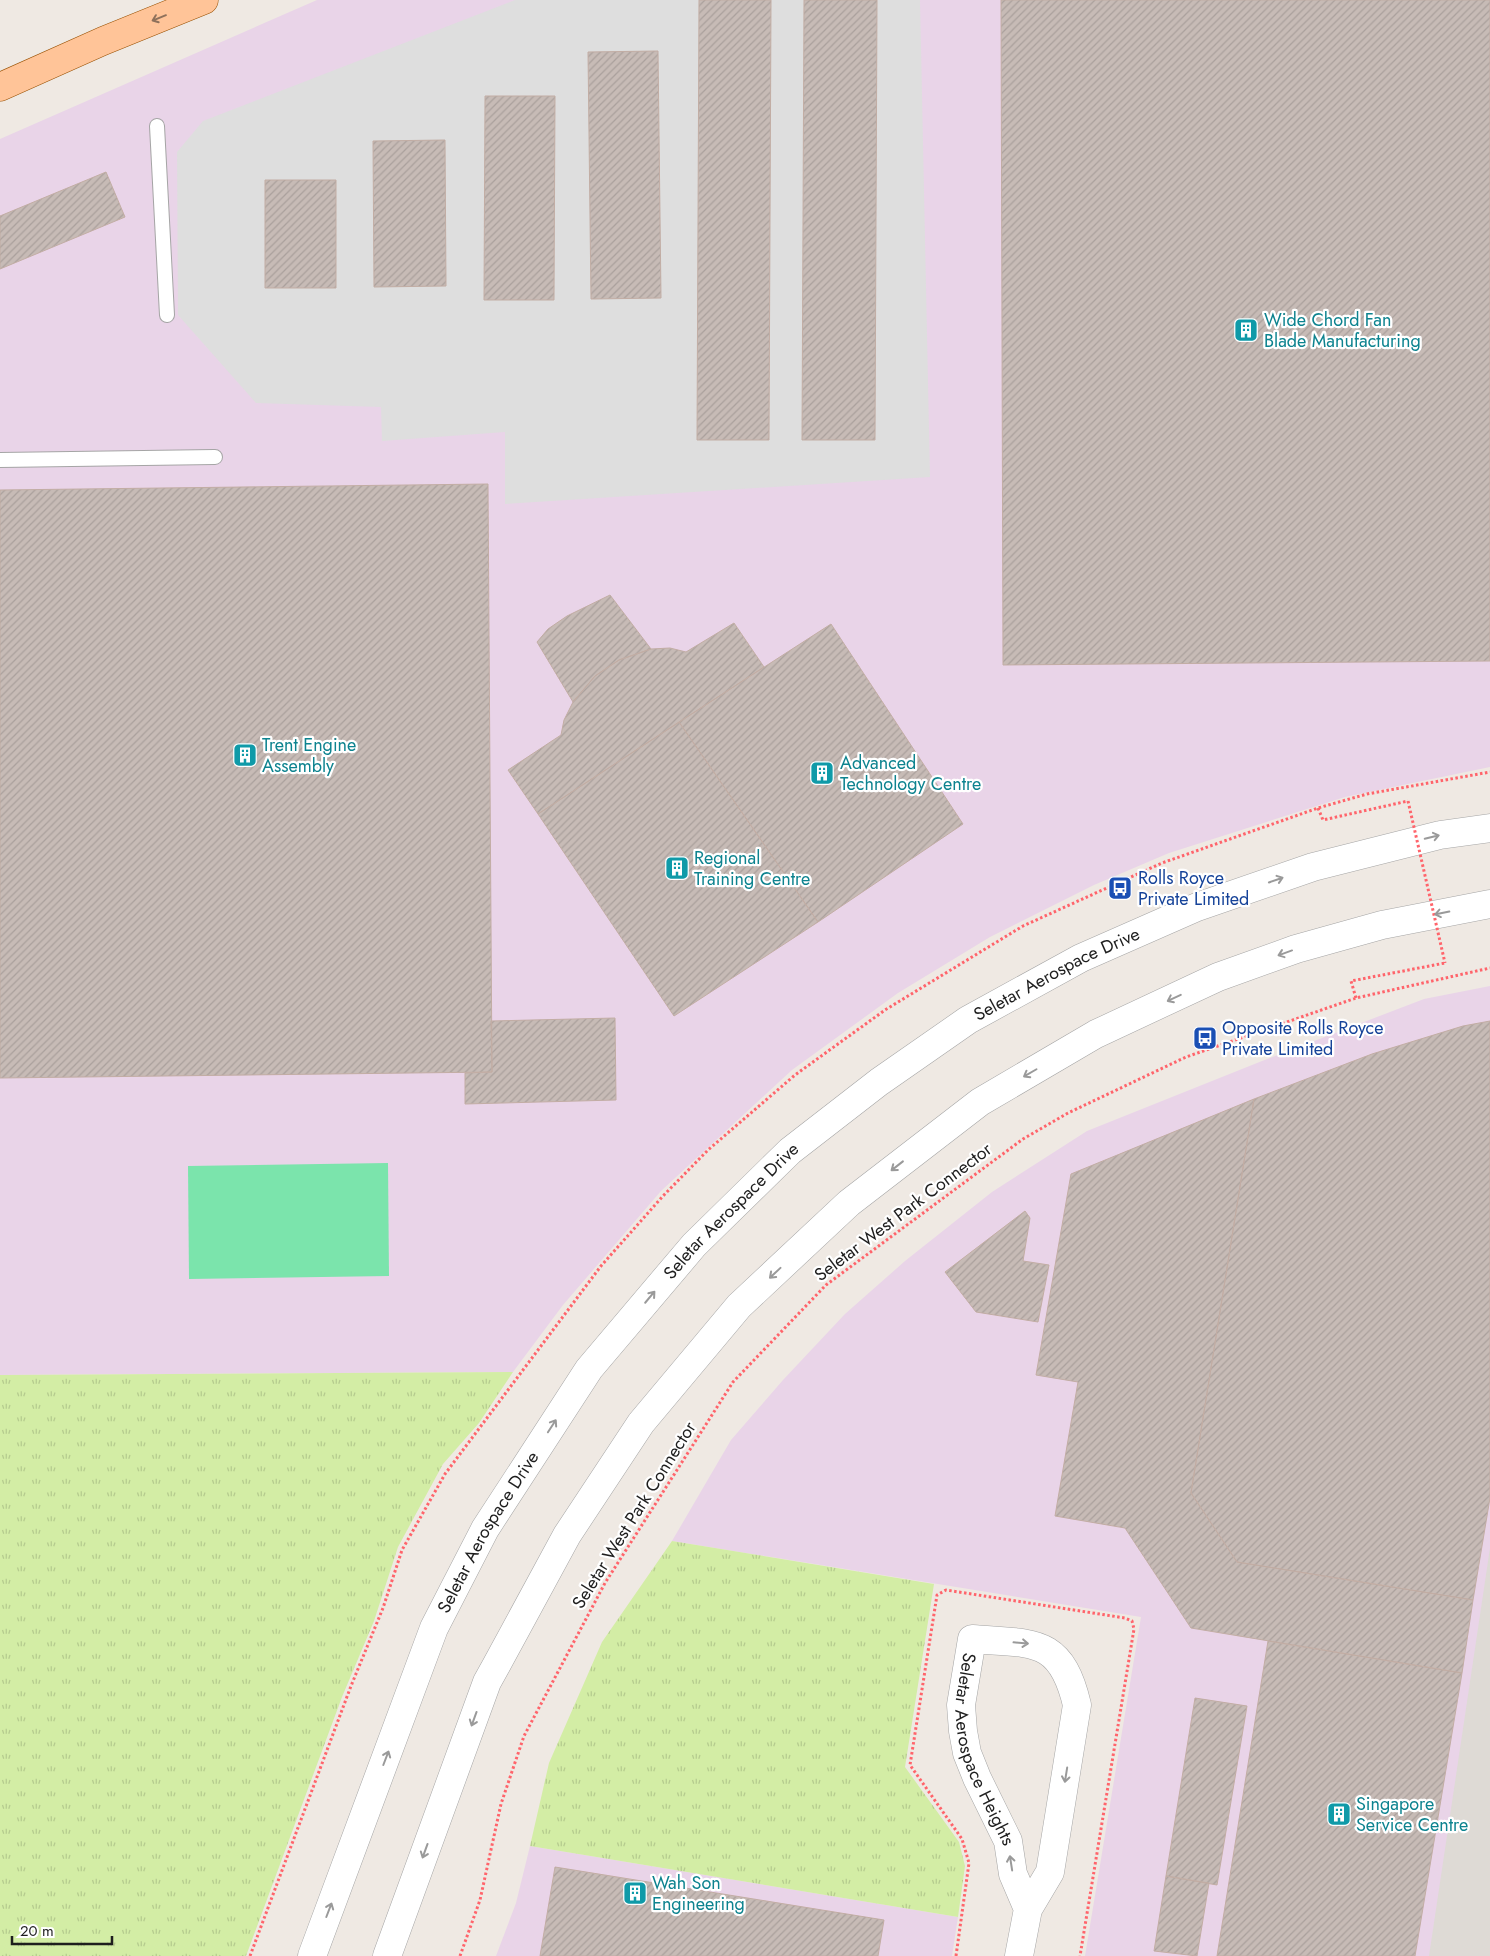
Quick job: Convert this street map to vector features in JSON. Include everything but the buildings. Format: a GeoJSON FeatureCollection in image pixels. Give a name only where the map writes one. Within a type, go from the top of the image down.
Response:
{"type":"FeatureCollection","features":[{"type":"Feature","properties":{"kind":"main road"},"geometry":{"type":"LineString","coordinates":[[0,87],[103,41],[204,0]]}},
{"type":"Feature","properties":{"kind":"street","name":"Seletar Aerospace Drive"},"geometry":{"type":"LineString","coordinates":[[312,1956],[434,1628],[485,1529],[589,1369],[694,1245],[790,1151],[879,1082],[968,1020],[1081,958],[1196,907],[1313,867],[1440,835],[1490,828]]}},
{"type":"Feature","properties":{"kind":"street"},"geometry":{"type":"LineString","coordinates":[[387,1956],[487,1682],[496,1664],[567,1535],[640,1423],[740,1306],[849,1203],[964,1114],[980,1102],[1096,1034],[1218,978],[1296,949],[1382,925],[1490,904]]}},
{"type":"Feature","properties":{"kind":"street","name":"Seletar Aerospace Heights"},"geometry":{"type":"LineString","coordinates":[[1019,1956],[1028,1909],[1050,1872],[1077,1705],[1072,1683],[1063,1664],[1048,1651],[1032,1644],[972,1639],[961,1705],[962,1731],[977,1778],[1008,1841],[1013,1874],[1028,1909]]}},
{"type":"Feature","properties":{"kind":"lane"},"geometry":{"type":"LineString","coordinates":[[157,126],[167,315]]}},
{"type":"Feature","properties":{"kind":"lane"},"geometry":{"type":"LineString","coordinates":[[0,460],[215,457]]}},
{"type":"Feature","properties":{"kind":"path"},"geometry":{"type":"LineString","coordinates":[[250,1956],[351,1686],[383,1608],[402,1550],[445,1474],[601,1266],[663,1196],[708,1150],[795,1074],[885,1010],[1023,926],[1162,863],[1318,808],[1368,794],[1490,772]]}},
{"type":"Feature","properties":{"kind":"path"},"geometry":{"type":"LineString","coordinates":[[1318,808],[1322,820],[1408,801],[1445,963],[1351,981],[1356,998]]}},
{"type":"Feature","properties":{"kind":"path","name":"Seletar West Park Connector"},"geometry":{"type":"LineString","coordinates":[[460,1956],[480,1900],[501,1804],[524,1736],[605,1583],[733,1382],[826,1285],[1022,1138],[1068,1113],[1186,1057],[1356,998],[1490,968]]}},
{"type":"Feature","properties":{"kind":"shaded area"},"geometry":{"type":"Polygon","coordinates":[[[317,0],[1490,0],[1490,767],[1345,797],[1169,853],[1094,885],[990,937],[898,993],[792,1070],[661,1191],[563,1305],[513,1372],[0,1375],[0,139],[317,0]]]}},
{"type":"Feature","properties":{"kind":"shaded area"},"geometry":{"type":"Polygon","coordinates":[[[515,0],[920,0],[930,477],[505,504],[505,432],[382,441],[381,407],[256,403],[178,315],[177,152],[203,121],[515,0]]]}},
{"type":"Feature","properties":{"kind":"shaded area"},"geometry":{"type":"Polygon","coordinates":[[[1490,986],[1490,1956],[1085,1956],[1141,1617],[672,1541],[731,1440],[783,1380],[845,1314],[905,1261],[992,1192],[1087,1131],[1424,999],[1490,986]]]}},
{"type":"Feature","properties":{"kind":"shaded area"},"geometry":{"type":"Polygon","coordinates":[[[1490,1548],[1490,1956],[1429,1956],[1490,1548]]]}},
{"type":"Feature","properties":{"kind":"shaded area","name":"Wah Son Engineering"},"geometry":{"type":"Polygon","coordinates":[[[530,1846],[958,1917],[952,1956],[496,1956],[516,1903],[530,1846]]]}},
{"type":"Feature","properties":{"kind":"green space"},"geometry":{"type":"Polygon","coordinates":[[[388,1163],[389,1276],[189,1279],[188,1166],[388,1163]]]}},
{"type":"Feature","properties":{"kind":"green space"},"geometry":{"type":"Polygon","coordinates":[[[513,1372],[479,1423],[443,1464],[398,1547],[374,1621],[342,1697],[246,1956],[0,1956],[0,1375],[513,1372]]]}},
{"type":"Feature","properties":{"kind":"green space"},"geometry":{"type":"Polygon","coordinates":[[[672,1541],[934,1584],[905,1767],[959,1842],[965,1866],[958,1917],[530,1846],[549,1763],[602,1642],[672,1541]]]}},
{"type":"Feature","properties":{"kind":"place","name":"Wide Chord Fan Blade Manufacturing"},"geometry":{"type":"Point","coordinates":[1246,330]}},
{"type":"Feature","properties":{"kind":"place","name":"Trent Engine Assembly"},"geometry":{"type":"Point","coordinates":[245,755]}},
{"type":"Feature","properties":{"kind":"place","name":"Advanced Technology Centre"},"geometry":{"type":"Point","coordinates":[822,773]}},
{"type":"Feature","properties":{"kind":"place","name":"Regional Training Centre"},"geometry":{"type":"Point","coordinates":[677,868]}},
{"type":"Feature","properties":{"kind":"place","name":"Rolls Royce Private Limited"},"geometry":{"type":"Point","coordinates":[1120,888]}},
{"type":"Feature","properties":{"kind":"place","name":"Opposite Rolls Royce Private Limited"},"geometry":{"type":"Point","coordinates":[1205,1038]}},
{"type":"Feature","properties":{"kind":"place","name":"Singapore Service Centre"},"geometry":{"type":"Point","coordinates":[1339,1814]}},
{"type":"Feature","properties":{"kind":"place","name":"Wah Son Engineering"},"geometry":{"type":"Point","coordinates":[635,1893]}}]}
